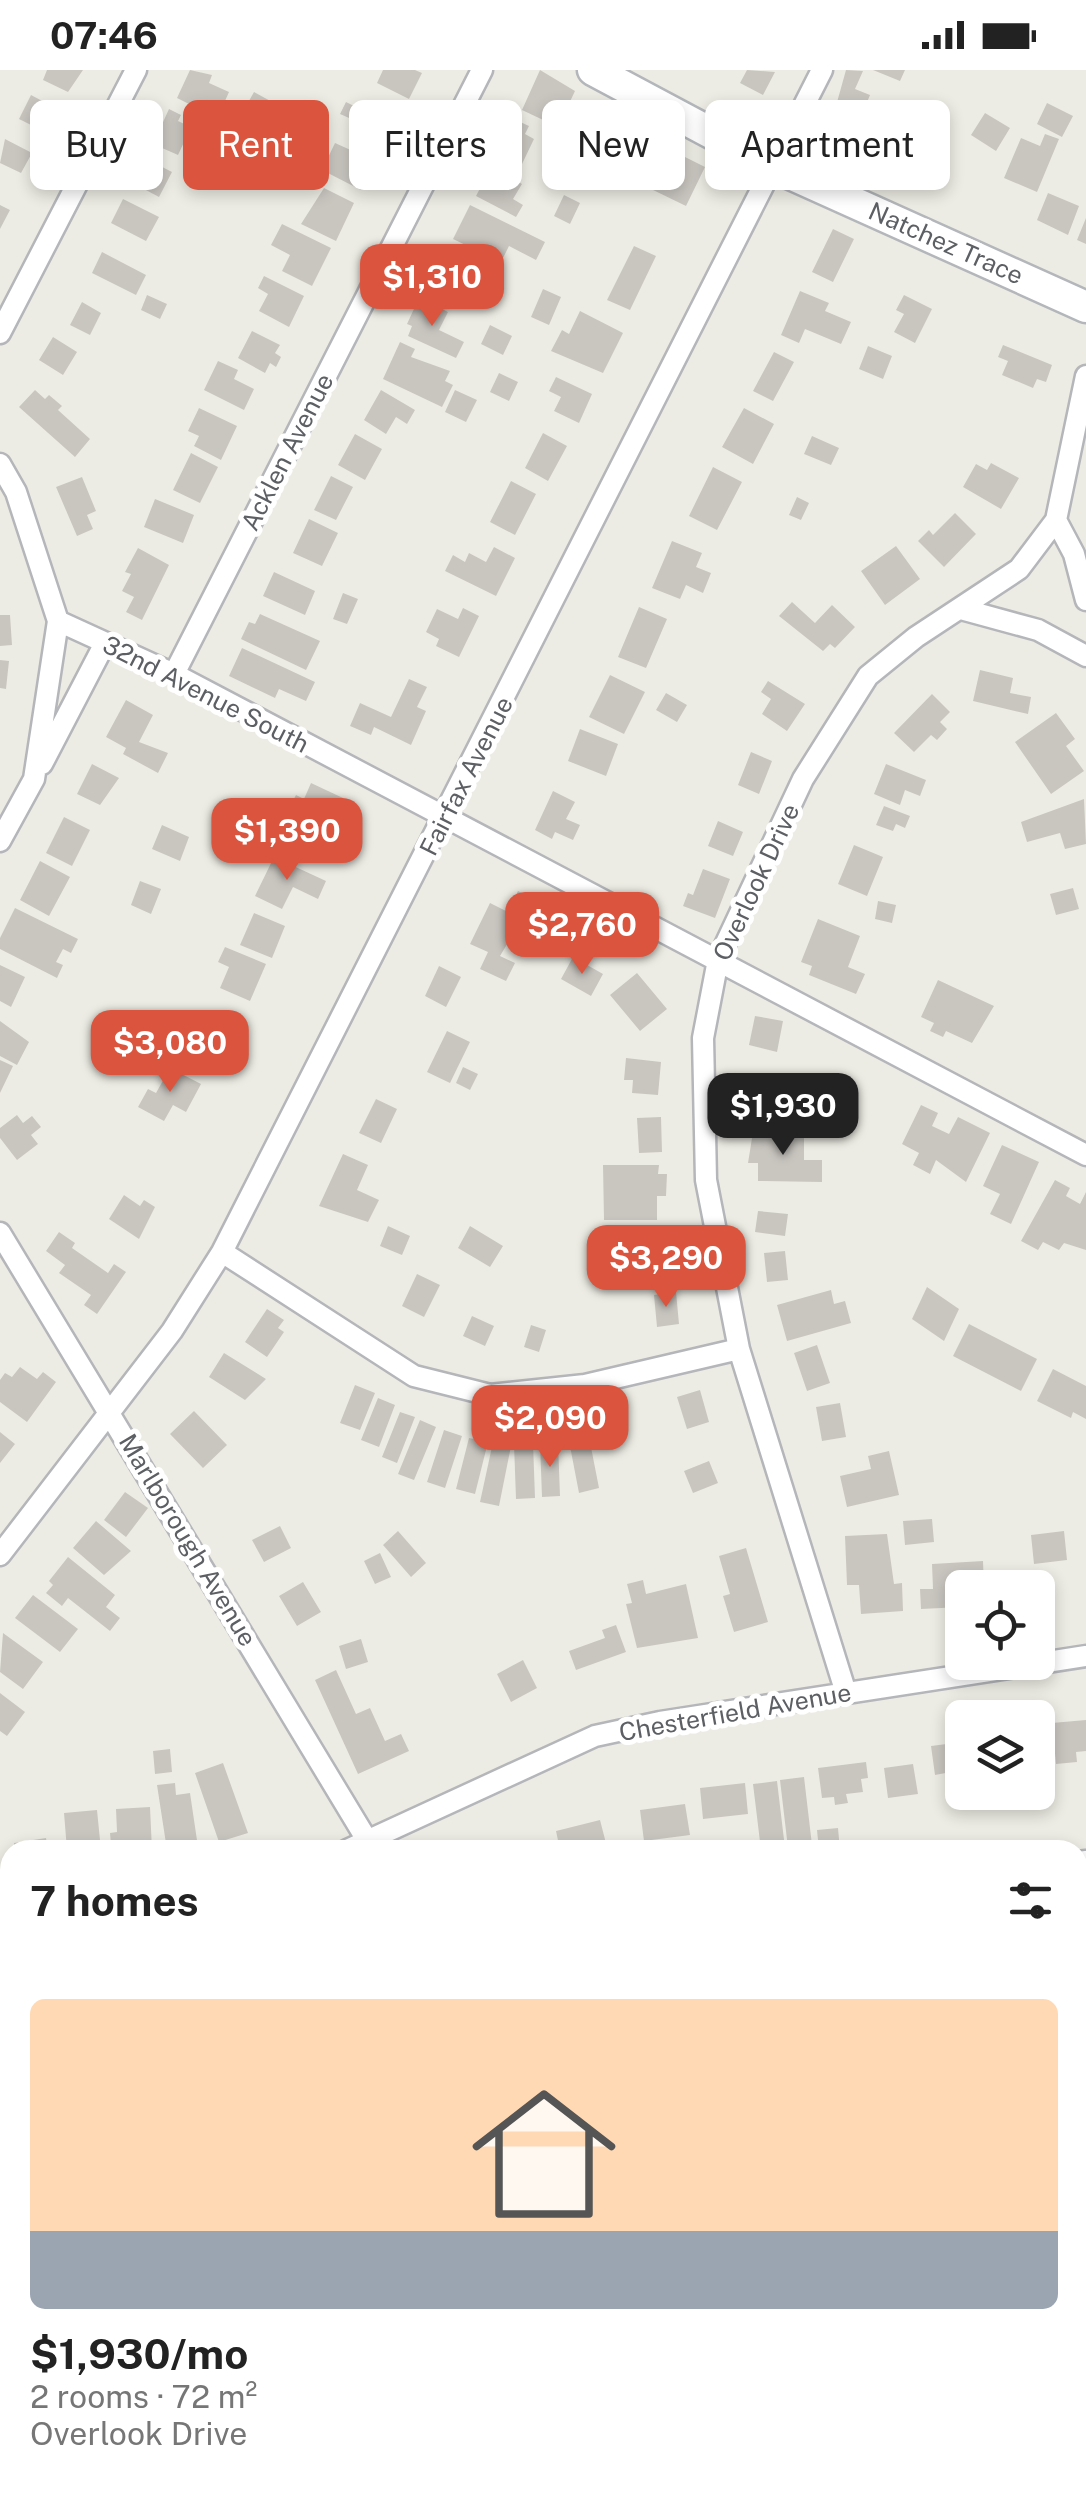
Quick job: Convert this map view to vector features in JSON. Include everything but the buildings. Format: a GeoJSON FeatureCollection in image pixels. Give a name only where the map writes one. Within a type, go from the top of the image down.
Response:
{"type":"FeatureCollection","features":[{"type":"Feature","properties":{"kind":"main road","name":"Natchez Trace"},"geometry":{"type":"LineString","coordinates":[[592,70],[705,130]]}},
{"type":"Feature","properties":{"kind":"main road","name":"Natchez Trace"},"geometry":{"type":"LineString","coordinates":[[826,190],[1086,307]]}},
{"type":"Feature","properties":{"kind":"street"},"geometry":{"type":"LineString","coordinates":[[0,333],[136,70]]}},
{"type":"Feature","properties":{"kind":"street","name":"Acklen Avenue"},"geometry":{"type":"LineString","coordinates":[[174,674],[482,70]]}},
{"type":"Feature","properties":{"kind":"street","name":"Fairfax Avenue"},"geometry":{"type":"LineString","coordinates":[[807,100],[822,70]]}},
{"type":"Feature","properties":{"kind":"street","name":"Fairfax Avenue"},"geometry":{"type":"LineString","coordinates":[[0,1554],[172,1331],[222,1252],[763,190]]}},
{"type":"Feature","properties":{"kind":"street"},"geometry":{"type":"LineString","coordinates":[[1086,376],[1056,520],[1074,554],[1086,600]]}},
{"type":"Feature","properties":{"kind":"street"},"geometry":{"type":"LineString","coordinates":[[0,464],[16,492],[58,621],[34,779]]}},
{"type":"Feature","properties":{"kind":"street","name":"Overlook Drive"},"geometry":{"type":"LineString","coordinates":[[846,1693],[739,1349],[706,1180],[702,1038],[718,960],[803,779],[868,676],[916,638],[1020,569],[1056,520]]}},
{"type":"Feature","properties":{"kind":"street"},"geometry":{"type":"LineString","coordinates":[[961,609],[1038,630],[1086,656]]}},
{"type":"Feature","properties":{"kind":"street","name":"32nd Avenue South"},"geometry":{"type":"LineString","coordinates":[[58,621],[174,674],[1086,1155]]}},
{"type":"Feature","properties":{"kind":"street"},"geometry":{"type":"LineString","coordinates":[[0,841],[105,643]]}},
{"type":"Feature","properties":{"kind":"street","name":"Marlborough Avenue"},"geometry":{"type":"LineString","coordinates":[[0,1233],[112,1412],[367,1840]]}},
{"type":"Feature","properties":{"kind":"street"},"geometry":{"type":"LineString","coordinates":[[222,1252],[414,1376],[490,1394],[585,1385],[739,1349]]}},
{"type":"Feature","properties":{"kind":"street","name":"Chesterfield Avenue"},"geometry":{"type":"LineString","coordinates":[[380,1840],[595,1736],[660,1722],[1086,1656]]}}]}
